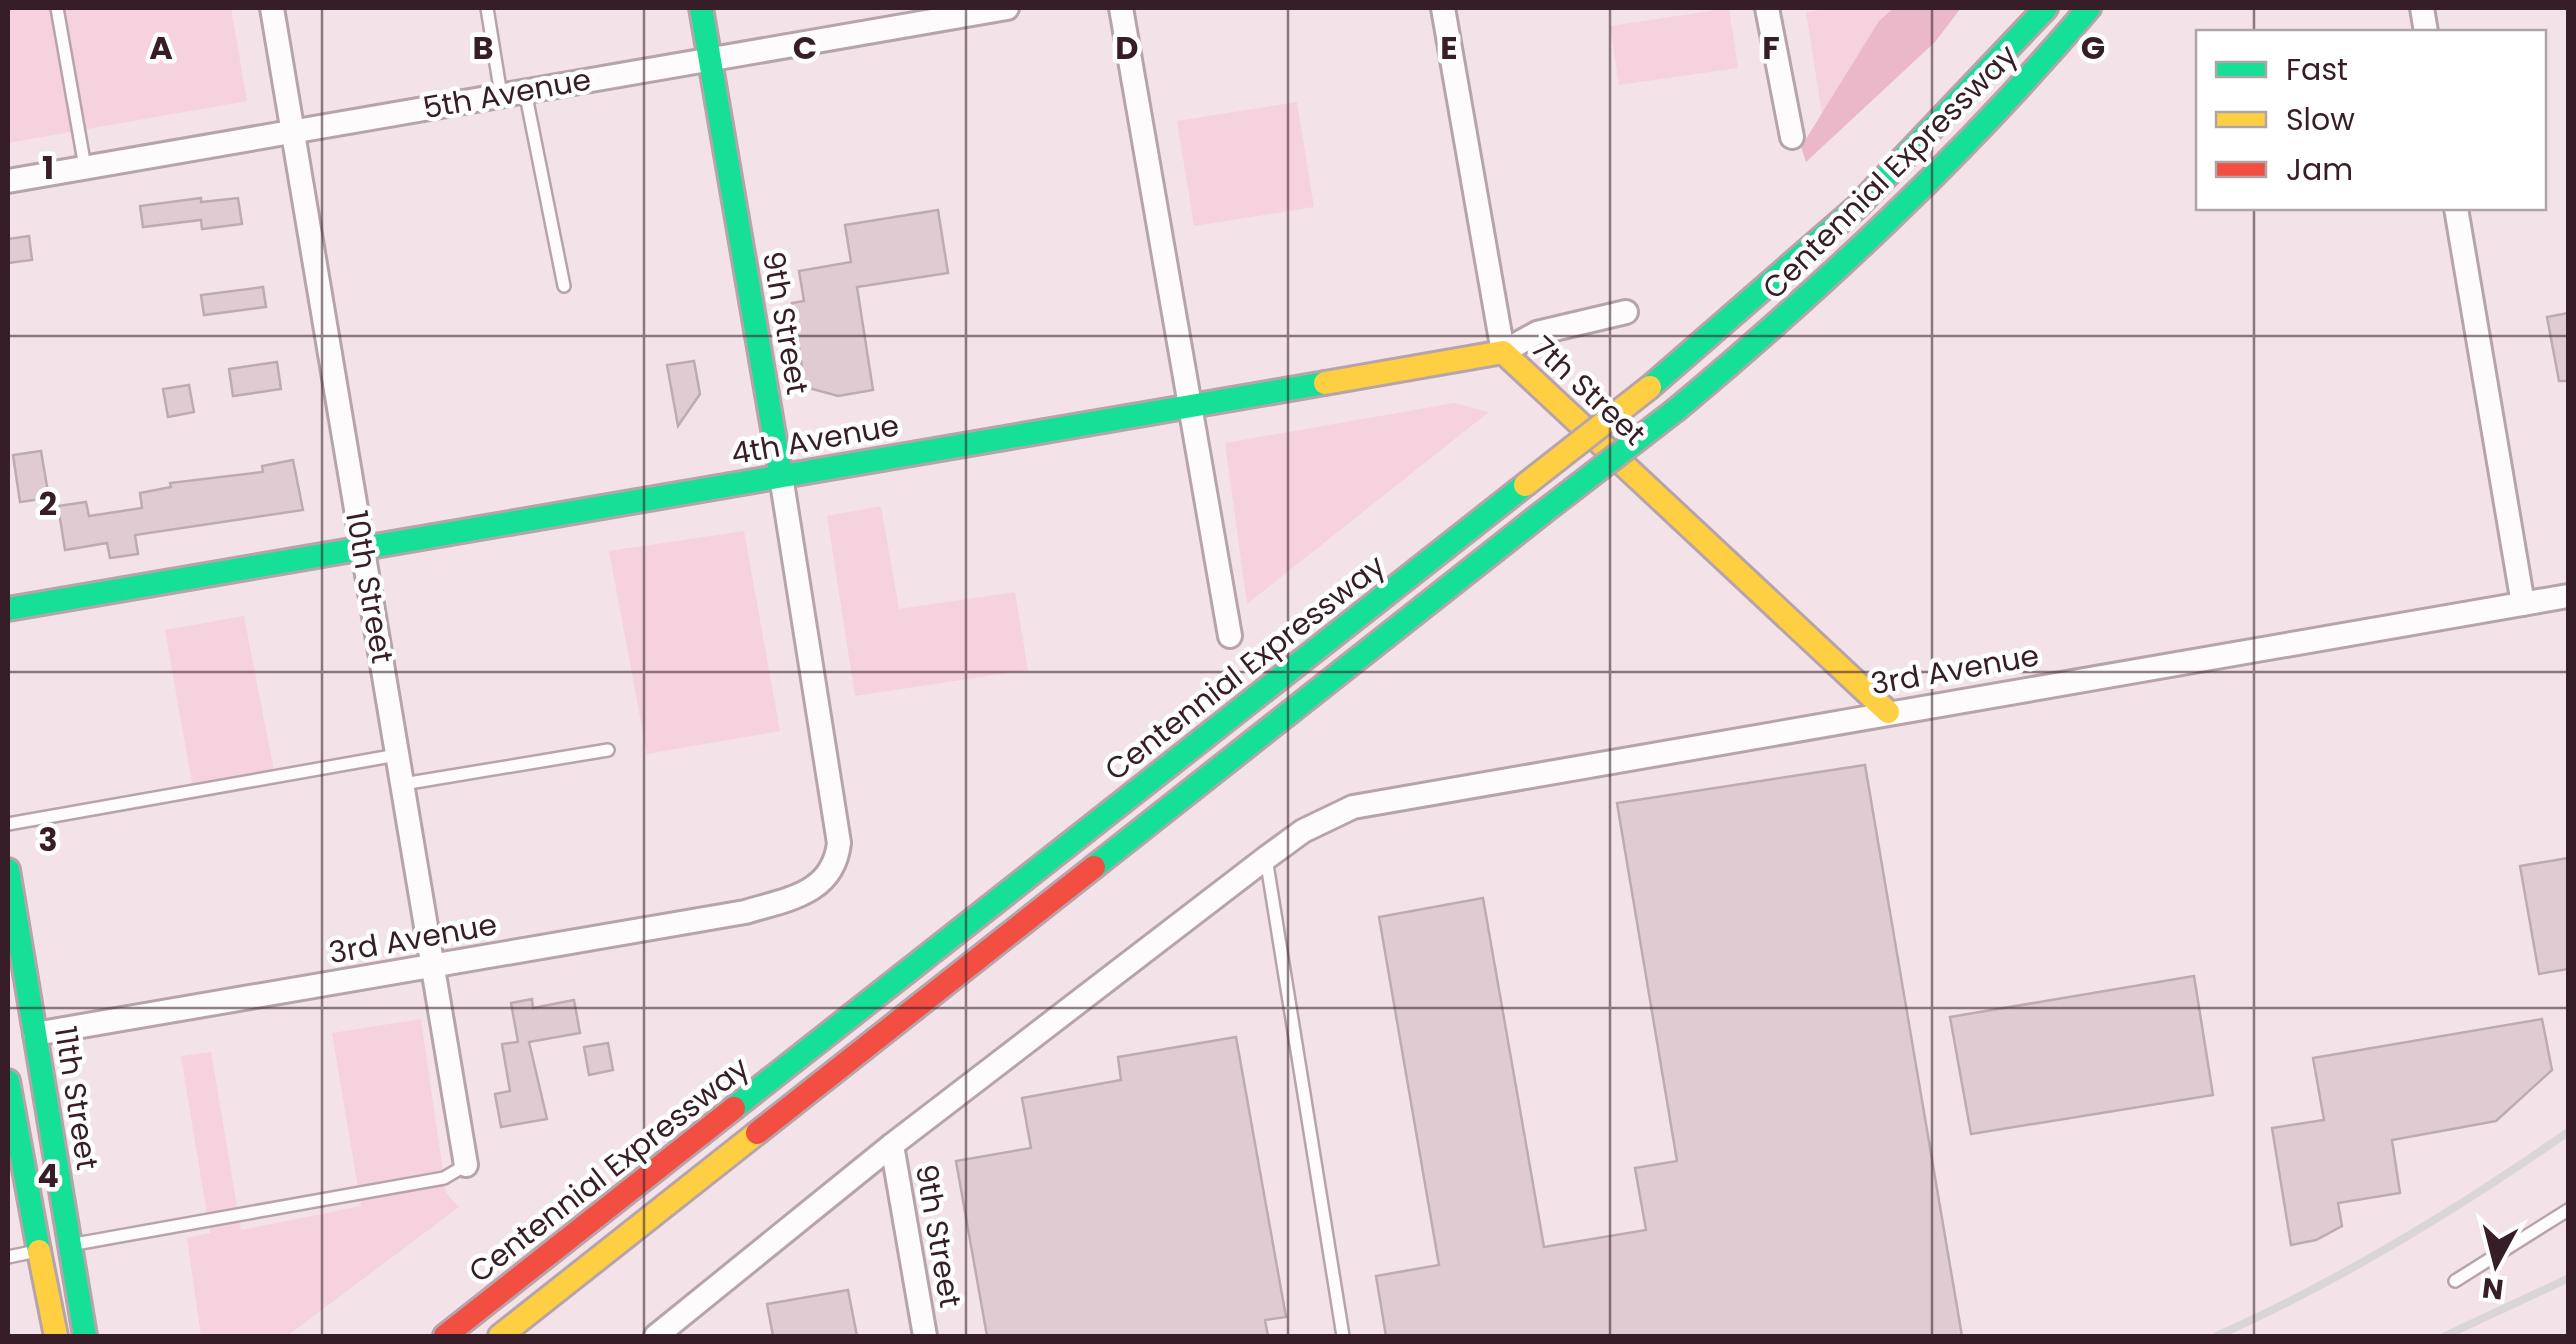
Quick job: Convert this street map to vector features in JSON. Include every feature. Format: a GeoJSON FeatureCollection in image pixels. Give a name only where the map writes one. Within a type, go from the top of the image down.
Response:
{"type":"FeatureCollection","features":[{"type":"Feature","properties":{"kind":"main road","name":"9th Street"},"geometry":{"type":"LineString","coordinates":[[700,8],[781,476]]}},
{"type":"Feature","properties":{"kind":"main road","name":"Centennial Expressway"},"geometry":{"type":"LineString","coordinates":[[445,1336],[1650,387],[1834,230],[1970,95],[2046,8]]}},
{"type":"Feature","properties":{"kind":"main road","name":"Centennial Expressway"},"geometry":{"type":"LineString","coordinates":[[500,1336],[1677,409],[1791,315],[1942,170],[2089,8]]}},
{"type":"Feature","properties":{"kind":"main road"},"geometry":{"type":"LineString","coordinates":[[1942,170],[2110,20]]}},
{"type":"Feature","properties":{"kind":"main road","name":"4th Avenue"},"geometry":{"type":"LineString","coordinates":[[8,610],[1503,352]]}},
{"type":"Feature","properties":{"kind":"main road","name":"7th Street"},"geometry":{"type":"LineString","coordinates":[[1503,352],[1888,712]]}},
{"type":"Feature","properties":{"kind":"main road","name":"11th Street"},"geometry":{"type":"LineString","coordinates":[[8,870],[85,1336]]}},
{"type":"Feature","properties":{"kind":"main road","name":"3rd Avenue"},"geometry":{"type":"LineString","coordinates":[[8,1039],[35,1034]]}},
{"type":"Feature","properties":{"kind":"main road","name":"11th Street"},"geometry":{"type":"LineString","coordinates":[[8,1081],[56,1336]]}},
{"type":"Feature","properties":{"kind":"street","name":"10th Street"},"geometry":{"type":"LineString","coordinates":[[272,8],[466,1165]]}},
{"type":"Feature","properties":{"kind":"street","name":"5th Avenue"},"geometry":{"type":"LineString","coordinates":[[8,180],[1007,8]]}},
{"type":"Feature","properties":{"kind":"street"},"geometry":{"type":"LineString","coordinates":[[1122,8],[1230,636]]}},
{"type":"Feature","properties":{"kind":"street","name":"7th Street"},"geometry":{"type":"LineString","coordinates":[[1443,8],[1503,352]]}},
{"type":"Feature","properties":{"kind":"street"},"geometry":{"type":"LineString","coordinates":[[1767,8],[1792,138]]}},
{"type":"Feature","properties":{"kind":"street"},"geometry":{"type":"LineString","coordinates":[[2456,210],[2524,604]]}},
{"type":"Feature","properties":{"kind":"street","name":"4th Avenue"},"geometry":{"type":"LineString","coordinates":[[1503,352],[1537,332],[1626,312]]}},
{"type":"Feature","properties":{"kind":"street","name":"9th Street"},"geometry":{"type":"LineString","coordinates":[[781,476],[840,843],[837,861],[825,882]]}},
{"type":"Feature","properties":{"kind":"street","name":"3rd Avenue"},"geometry":{"type":"LineString","coordinates":[[656,1336],[892,1146],[1266,858],[1303,831],[1353,807],[2568,596]]}},
{"type":"Feature","properties":{"kind":"street","name":"3rd Avenue"},"geometry":{"type":"LineString","coordinates":[[35,1034],[744,912],[825,882]]}},
{"type":"Feature","properties":{"kind":"street","name":"9th Street"},"geometry":{"type":"LineString","coordinates":[[892,1146],[925,1336]]}},
{"type":"Feature","properties":{"kind":"lane"},"geometry":{"type":"LineString","coordinates":[[56,8],[85,167]]}},
{"type":"Feature","properties":{"kind":"lane"},"geometry":{"type":"LineString","coordinates":[[487,8],[501,95]]}},
{"type":"Feature","properties":{"kind":"lane"},"geometry":{"type":"LineString","coordinates":[[525,91],[564,286]]}},
{"type":"Feature","properties":{"kind":"lane"},"geometry":{"type":"LineString","coordinates":[[404,784],[608,750]]}},
{"type":"Feature","properties":{"kind":"lane"},"geometry":{"type":"LineString","coordinates":[[8,824],[399,755]]}},
{"type":"Feature","properties":{"kind":"lane"},"geometry":{"type":"LineString","coordinates":[[1266,858],[1343,1336]]}},
{"type":"Feature","properties":{"kind":"lane"},"geometry":{"type":"LineString","coordinates":[[8,1256],[444,1178],[466,1165]]}},
{"type":"Feature","properties":{"kind":"lane"},"geometry":{"type":"LineString","coordinates":[[2455,1282],[2568,1210]]}},
{"type":"Feature","properties":{"kind":"shaded area"},"geometry":{"type":"Polygon","coordinates":[[[8,8],[231,8],[247,101],[8,143],[8,8]]]}},
{"type":"Feature","properties":{"kind":"shaded area"},"geometry":{"type":"Polygon","coordinates":[[[1729,8],[1738,68],[1619,85],[1610,26],[1729,8]]]}},
{"type":"Feature","properties":{"kind":"shaded area"},"geometry":{"type":"Polygon","coordinates":[[[1894,8],[1961,8],[1935,42],[1806,162],[1801,147],[1879,21],[1894,8]]]}},
{"type":"Feature","properties":{"kind":"shaded area"},"geometry":{"type":"Polygon","coordinates":[[[1921,8],[1826,140],[1806,12],[1921,8]]]}},
{"type":"Feature","properties":{"kind":"shaded area"},"geometry":{"type":"Polygon","coordinates":[[[1297,102],[1314,207],[1194,226],[1177,121],[1297,102]]]}},
{"type":"Feature","properties":{"kind":"shaded area"},"geometry":{"type":"Polygon","coordinates":[[[1454,403],[1489,412],[1247,604],[1225,443],[1454,403]]]}},
{"type":"Feature","properties":{"kind":"shaded area"},"geometry":{"type":"Polygon","coordinates":[[[881,506],[899,609],[1015,592],[1028,670],[855,696],[827,516],[881,506]]]}},
{"type":"Feature","properties":{"kind":"shaded area"},"geometry":{"type":"Polygon","coordinates":[[[744,531],[780,731],[647,754],[609,551],[744,531]]]}},
{"type":"Feature","properties":{"kind":"shaded area"},"geometry":{"type":"Polygon","coordinates":[[[244,616],[274,771],[192,784],[165,630],[244,616]]]}},
{"type":"Feature","properties":{"kind":"shaded area"},"geometry":{"type":"Polygon","coordinates":[[[421,1019],[446,1193],[459,1207],[287,1336],[201,1336],[187,1238],[210,1233],[181,1056],[211,1052],[241,1230],[361,1206],[332,1033],[421,1019]]]}},
{"type":"Feature","properties":{"kind":"building"},"geometry":{"type":"Polygon","coordinates":[[[201,198],[201,202],[238,198],[242,224],[202,229],[201,220],[143,227],[140,206],[201,198]]]}},
{"type":"Feature","properties":{"kind":"building"},"geometry":{"type":"Polygon","coordinates":[[[938,210],[948,273],[857,287],[873,390],[838,396],[805,387],[792,303],[804,301],[799,271],[851,262],[845,225],[938,210]]]}},
{"type":"Feature","properties":{"kind":"building"},"geometry":{"type":"Polygon","coordinates":[[[29,236],[32,260],[8,263],[8,239],[29,236]]]}},
{"type":"Feature","properties":{"kind":"building"},"geometry":{"type":"Polygon","coordinates":[[[263,287],[266,307],[204,315],[201,295],[263,287]]]}},
{"type":"Feature","properties":{"kind":"building"},"geometry":{"type":"Polygon","coordinates":[[[2568,313],[2568,381],[2559,381],[2547,317],[2568,313]]]}},
{"type":"Feature","properties":{"kind":"building"},"geometry":{"type":"Polygon","coordinates":[[[694,361],[700,394],[678,426],[667,365],[694,361]]]}},
{"type":"Feature","properties":{"kind":"building"},"geometry":{"type":"Polygon","coordinates":[[[277,362],[281,389],[233,396],[229,369],[277,362]]]}},
{"type":"Feature","properties":{"kind":"building"},"geometry":{"type":"Polygon","coordinates":[[[189,385],[194,412],[168,417],[163,389],[189,385]]]}},
{"type":"Feature","properties":{"kind":"building"},"geometry":{"type":"Polygon","coordinates":[[[41,451],[49,498],[20,502],[13,455],[41,451]]]}},
{"type":"Feature","properties":{"kind":"building"},"geometry":{"type":"Polygon","coordinates":[[[293,460],[303,510],[135,535],[138,554],[110,558],[107,543],[65,550],[58,506],[86,502],[89,516],[142,508],[140,493],[171,487],[170,483],[263,472],[262,466],[293,460]]]}},
{"type":"Feature","properties":{"kind":"building"},"geometry":{"type":"Polygon","coordinates":[[[1865,765],[1962,1336],[1386,1336],[1376,1276],[1439,1265],[1379,917],[1483,898],[1544,1247],[1646,1230],[1635,1168],[1677,1161],[1617,803],[1865,765]]]}},
{"type":"Feature","properties":{"kind":"building"},"geometry":{"type":"Polygon","coordinates":[[[2568,858],[2568,969],[2539,974],[2520,866],[2568,858]]]}},
{"type":"Feature","properties":{"kind":"building"},"geometry":{"type":"Polygon","coordinates":[[[2194,976],[2213,1095],[1971,1134],[1950,1017],[2194,976]]]}},
{"type":"Feature","properties":{"kind":"building"},"geometry":{"type":"Polygon","coordinates":[[[532,999],[533,1008],[574,1000],[580,1033],[529,1042],[547,1119],[501,1127],[495,1094],[510,1091],[502,1044],[518,1042],[511,1003],[532,999]]]}},
{"type":"Feature","properties":{"kind":"building"},"geometry":{"type":"Polygon","coordinates":[[[2542,1019],[2552,1070],[2496,1121],[2392,1140],[2400,1193],[2338,1203],[2342,1226],[2316,1240],[2291,1245],[2272,1128],[2324,1120],[2313,1058],[2542,1019]]]}},
{"type":"Feature","properties":{"kind":"building"},"geometry":{"type":"Polygon","coordinates":[[[1236,1037],[1286,1317],[1265,1320],[1268,1336],[987,1336],[956,1161],[1031,1148],[1022,1098],[1121,1080],[1118,1057],[1236,1037]]]}},
{"type":"Feature","properties":{"kind":"building"},"geometry":{"type":"Polygon","coordinates":[[[608,1043],[613,1070],[589,1075],[584,1047],[608,1043]]]}},
{"type":"Feature","properties":{"kind":"building"},"geometry":{"type":"Polygon","coordinates":[[[848,1290],[857,1336],[773,1336],[767,1304],[848,1290]]]}},
{"type":"Feature","properties":{"kind":"railway"},"geometry":{"type":"LineString","coordinates":[[2217,1336],[2308,1292],[2397,1242],[2568,1132]]}},
{"type":"Feature","properties":{"kind":"railway"},"geometry":{"type":"LineString","coordinates":[[2445,1336],[2567,1279]]}},
{"type":"Feature","properties":{"kind":"traffic: fast"},"geometry":{"type":"LineString","coordinates":[[701,8],[781,476]]}},
{"type":"Feature","properties":{"kind":"traffic: fast"},"geometry":{"type":"LineString","coordinates":[[1650,387],[1857,207],[2046,8]]}},
{"type":"Feature","properties":{"kind":"traffic: fast"},"geometry":{"type":"LineString","coordinates":[[1677,409],[1892,217],[1993,115],[2089,8]]}},
{"type":"Feature","properties":{"kind":"traffic: fast"},"geometry":{"type":"LineString","coordinates":[[8,609],[1325,383]]}},
{"type":"Feature","properties":{"kind":"traffic: fast"},"geometry":{"type":"LineString","coordinates":[[1541,514],[1677,409]]}},
{"type":"Feature","properties":{"kind":"traffic: fast"},"geometry":{"type":"LineString","coordinates":[[734,1108],[1525,485]]}},
{"type":"Feature","properties":{"kind":"traffic: fast"},"geometry":{"type":"LineString","coordinates":[[1094,867],[1541,514]]}},
{"type":"Feature","properties":{"kind":"traffic: fast"},"geometry":{"type":"LineString","coordinates":[[8,870],[85,1336]]}},
{"type":"Feature","properties":{"kind":"traffic: fast"},"geometry":{"type":"LineString","coordinates":[[8,1081],[39,1251]]}},
{"type":"Feature","properties":{"kind":"traffic: slow"},"geometry":{"type":"LineString","coordinates":[[1325,383],[1503,352],[1888,712]]}},
{"type":"Feature","properties":{"kind":"traffic: slow"},"geometry":{"type":"LineString","coordinates":[[1525,485],[1650,387]]}},
{"type":"Feature","properties":{"kind":"traffic: slow"},"geometry":{"type":"LineString","coordinates":[[500,1336],[757,1133]]}},
{"type":"Feature","properties":{"kind":"traffic: slow"},"geometry":{"type":"LineString","coordinates":[[39,1251],[56,1336]]}},
{"type":"Feature","properties":{"kind":"traffic: jam"},"geometry":{"type":"LineString","coordinates":[[757,1133],[1094,867]]}},
{"type":"Feature","properties":{"kind":"traffic: jam"},"geometry":{"type":"LineString","coordinates":[[445,1336],[734,1108]]}}]}
